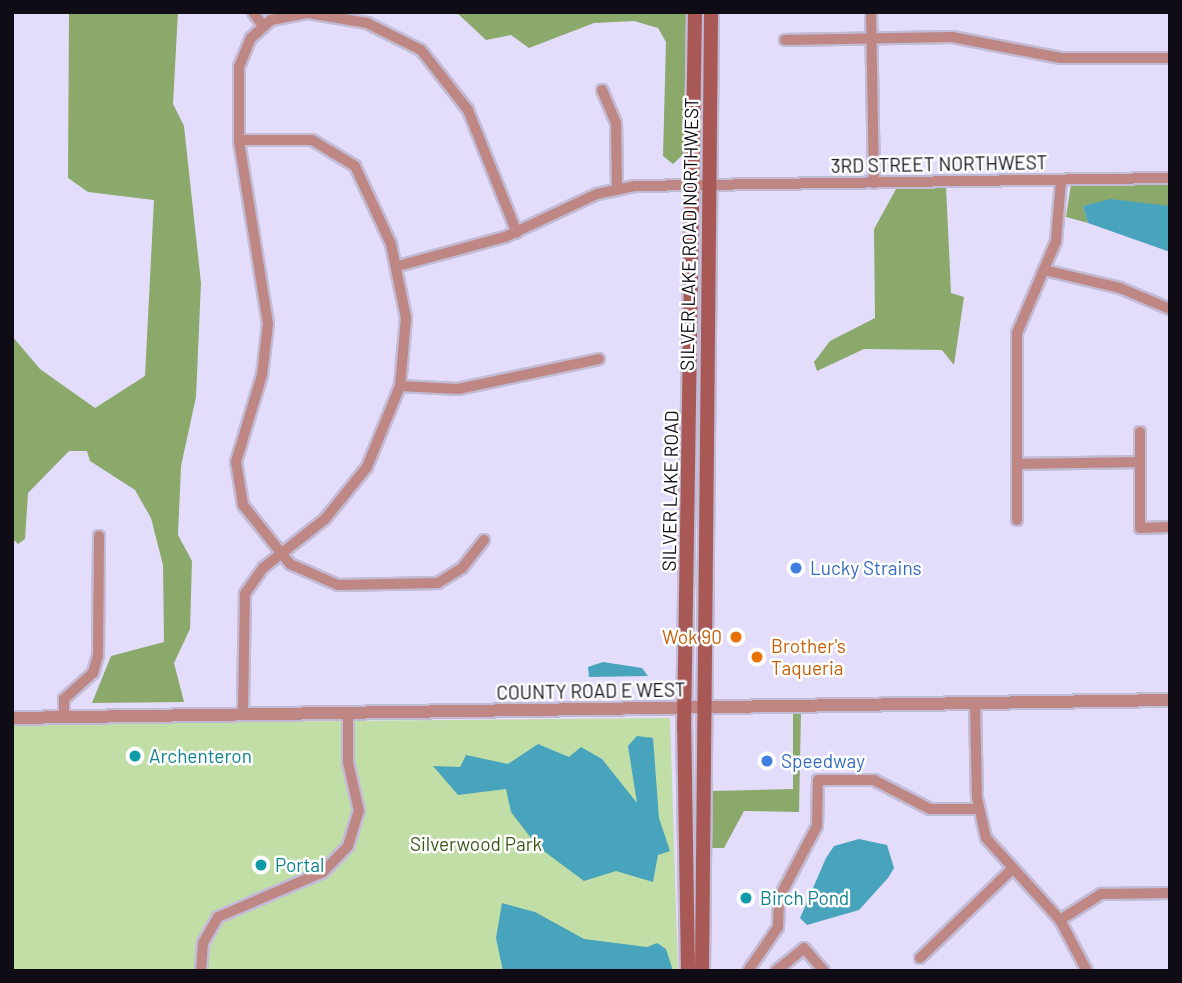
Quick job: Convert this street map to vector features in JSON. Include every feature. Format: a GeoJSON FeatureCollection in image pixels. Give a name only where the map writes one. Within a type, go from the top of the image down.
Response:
{"type":"FeatureCollection","features":[{"type":"Feature","properties":{"kind":"main road","name":"SILVER LAKE ROAD"},"geometry":{"type":"LineString","coordinates":[[688,971],[685,709],[702,185],[695,12]]}},
{"type":"Feature","properties":{"kind":"main road","name":"SILVER LAKE ROAD NORTHWEST"},"geometry":{"type":"LineString","coordinates":[[702,971],[702,185],[711,12]]}},
{"type":"Feature","properties":{"kind":"street"},"geometry":{"type":"LineString","coordinates":[[253,12],[264,26]]}},
{"type":"Feature","properties":{"kind":"street"},"geometry":{"type":"LineString","coordinates":[[871,12],[874,183]]}},
{"type":"Feature","properties":{"kind":"street"},"geometry":{"type":"LineString","coordinates":[[484,540],[455,575],[429,584],[326,583],[281,554],[243,505],[236,484],[268,324],[239,140],[239,67],[264,26],[283,16],[312,13],[385,30],[435,63],[468,110],[517,233]]}},
{"type":"Feature","properties":{"kind":"street"},"geometry":{"type":"LineString","coordinates":[[785,40],[964,38],[1061,58],[1170,58]]}},
{"type":"Feature","properties":{"kind":"street"},"geometry":{"type":"LineString","coordinates":[[398,266],[517,233],[617,188],[617,123],[602,90]]}},
{"type":"Feature","properties":{"kind":"street"},"geometry":{"type":"LineString","coordinates":[[239,140],[300,138],[346,157],[370,190],[398,266],[406,318],[400,386],[387,427],[356,483],[256,575],[242,604],[243,714]]}},
{"type":"Feature","properties":{"kind":"street","name":"3RD STREET NORTHWEST"},"geometry":{"type":"LineString","coordinates":[[617,188],[1170,178]]}},
{"type":"Feature","properties":{"kind":"street"},"geometry":{"type":"LineString","coordinates":[[1017,520],[1017,333],[1060,226],[1061,180]]}},
{"type":"Feature","properties":{"kind":"street"},"geometry":{"type":"LineString","coordinates":[[1044,270],[1120,288],[1170,309]]}},
{"type":"Feature","properties":{"kind":"street"},"geometry":{"type":"LineString","coordinates":[[400,386],[458,389],[599,359]]}},
{"type":"Feature","properties":{"kind":"street"},"geometry":{"type":"LineString","coordinates":[[1140,432],[1140,528],[1170,527]]}},
{"type":"Feature","properties":{"kind":"street"},"geometry":{"type":"LineString","coordinates":[[1017,464],[1140,462]]}},
{"type":"Feature","properties":{"kind":"street"},"geometry":{"type":"LineString","coordinates":[[64,719],[64,699],[93,673],[98,656],[99,536]]}},
{"type":"Feature","properties":{"kind":"street","name":"COUNTY ROAD E WEST"},"geometry":{"type":"LineString","coordinates":[[12,718],[1170,700]]}},
{"type":"Feature","properties":{"kind":"street"},"geometry":{"type":"LineString","coordinates":[[975,703],[978,809],[986,838],[1010,871],[1060,920],[1084,970]]}},
{"type":"Feature","properties":{"kind":"street"},"geometry":{"type":"LineString","coordinates":[[201,971],[203,943],[218,916],[323,872],[348,846],[359,811],[348,762],[348,712]]}},
{"type":"Feature","properties":{"kind":"street"},"geometry":{"type":"LineString","coordinates":[[748,971],[778,927],[779,898],[817,826],[818,780],[874,780],[930,809],[978,809]]}},
{"type":"Feature","properties":{"kind":"street"},"geometry":{"type":"LineString","coordinates":[[920,958],[1010,871]]}},
{"type":"Feature","properties":{"kind":"street"},"geometry":{"type":"LineString","coordinates":[[1060,920],[1101,894],[1170,893]]}},
{"type":"Feature","properties":{"kind":"street"},"geometry":{"type":"LineString","coordinates":[[776,971],[804,948],[824,971]]}},
{"type":"Feature","properties":{"kind":"green space"},"geometry":{"type":"Polygon","coordinates":[[[69,12],[178,12],[173,104],[184,126],[201,283],[196,397],[181,466],[178,535],[192,561],[190,629],[174,663],[184,702],[92,703],[111,656],[164,642],[163,565],[151,518],[135,490],[90,461],[87,451],[69,451],[28,493],[25,539],[18,544],[12,538],[12,336],[40,369],[95,408],[145,376],[154,200],[88,192],[68,178],[69,12]]]}},
{"type":"Feature","properties":{"kind":"green space"},"geometry":{"type":"Polygon","coordinates":[[[456,12],[689,12],[688,150],[673,164],[663,156],[666,42],[658,28],[634,21],[594,23],[529,48],[511,35],[486,40],[456,12]]]}},
{"type":"Feature","properties":{"kind":"green space"},"geometry":{"type":"Polygon","coordinates":[[[1170,183],[1170,206],[1096,203],[1083,206],[1088,223],[1066,217],[1071,184],[1170,183]]]}},
{"type":"Feature","properties":{"kind":"green space"},"geometry":{"type":"Polygon","coordinates":[[[946,186],[951,293],[964,297],[954,365],[942,350],[864,349],[817,371],[814,362],[830,341],[875,318],[874,229],[896,189],[946,186]]]}},
{"type":"Feature","properties":{"kind":"green space"},"geometry":{"type":"Polygon","coordinates":[[[801,712],[799,812],[744,811],[724,848],[711,848],[712,791],[793,789],[793,713],[801,712]]]}},
{"type":"Feature","properties":{"kind":"green space","name":"Silverwood Park"},"geometry":{"type":"Polygon","coordinates":[[[670,718],[678,971],[12,971],[12,724],[670,718]]]}},
{"type":"Feature","properties":{"kind":"water"},"geometry":{"type":"Polygon","coordinates":[[[1110,199],[1170,206],[1170,252],[1088,223],[1083,206],[1110,199]]]}},
{"type":"Feature","properties":{"kind":"water"},"geometry":{"type":"Polygon","coordinates":[[[603,662],[642,668],[648,676],[589,677],[588,667],[603,662]]]}},
{"type":"Feature","properties":{"kind":"water"},"geometry":{"type":"Polygon","coordinates":[[[637,736],[653,738],[659,818],[670,851],[658,855],[653,882],[616,871],[584,881],[537,846],[511,812],[506,789],[458,795],[433,766],[460,767],[466,755],[508,764],[538,744],[569,757],[581,747],[602,759],[637,803],[628,746],[637,736]]]}},
{"type":"Feature","properties":{"kind":"water"},"geometry":{"type":"Polygon","coordinates":[[[859,839],[887,845],[894,868],[888,878],[859,910],[807,925],[800,918],[826,858],[834,846],[859,839]]]}},
{"type":"Feature","properties":{"kind":"water"},"geometry":{"type":"Polygon","coordinates":[[[502,903],[535,912],[584,939],[647,947],[657,943],[666,949],[673,971],[503,971],[496,938],[502,903]]]}},
{"type":"Feature","properties":{"kind":"place","name":"Lucky Strains"},"geometry":{"type":"Point","coordinates":[796,568]}},
{"type":"Feature","properties":{"kind":"place","name":"Wok 90"},"geometry":{"type":"Point","coordinates":[736,637]}},
{"type":"Feature","properties":{"kind":"place","name":"Brother's Taqueria"},"geometry":{"type":"Point","coordinates":[757,657]}},
{"type":"Feature","properties":{"kind":"place","name":"Archenteron"},"geometry":{"type":"Point","coordinates":[135,756]}},
{"type":"Feature","properties":{"kind":"place","name":"Speedway"},"geometry":{"type":"Point","coordinates":[767,761]}},
{"type":"Feature","properties":{"kind":"place","name":"Portal"},"geometry":{"type":"Point","coordinates":[261,865]}},
{"type":"Feature","properties":{"kind":"place","name":"Birch Pond"},"geometry":{"type":"Point","coordinates":[746,898]}}]}
